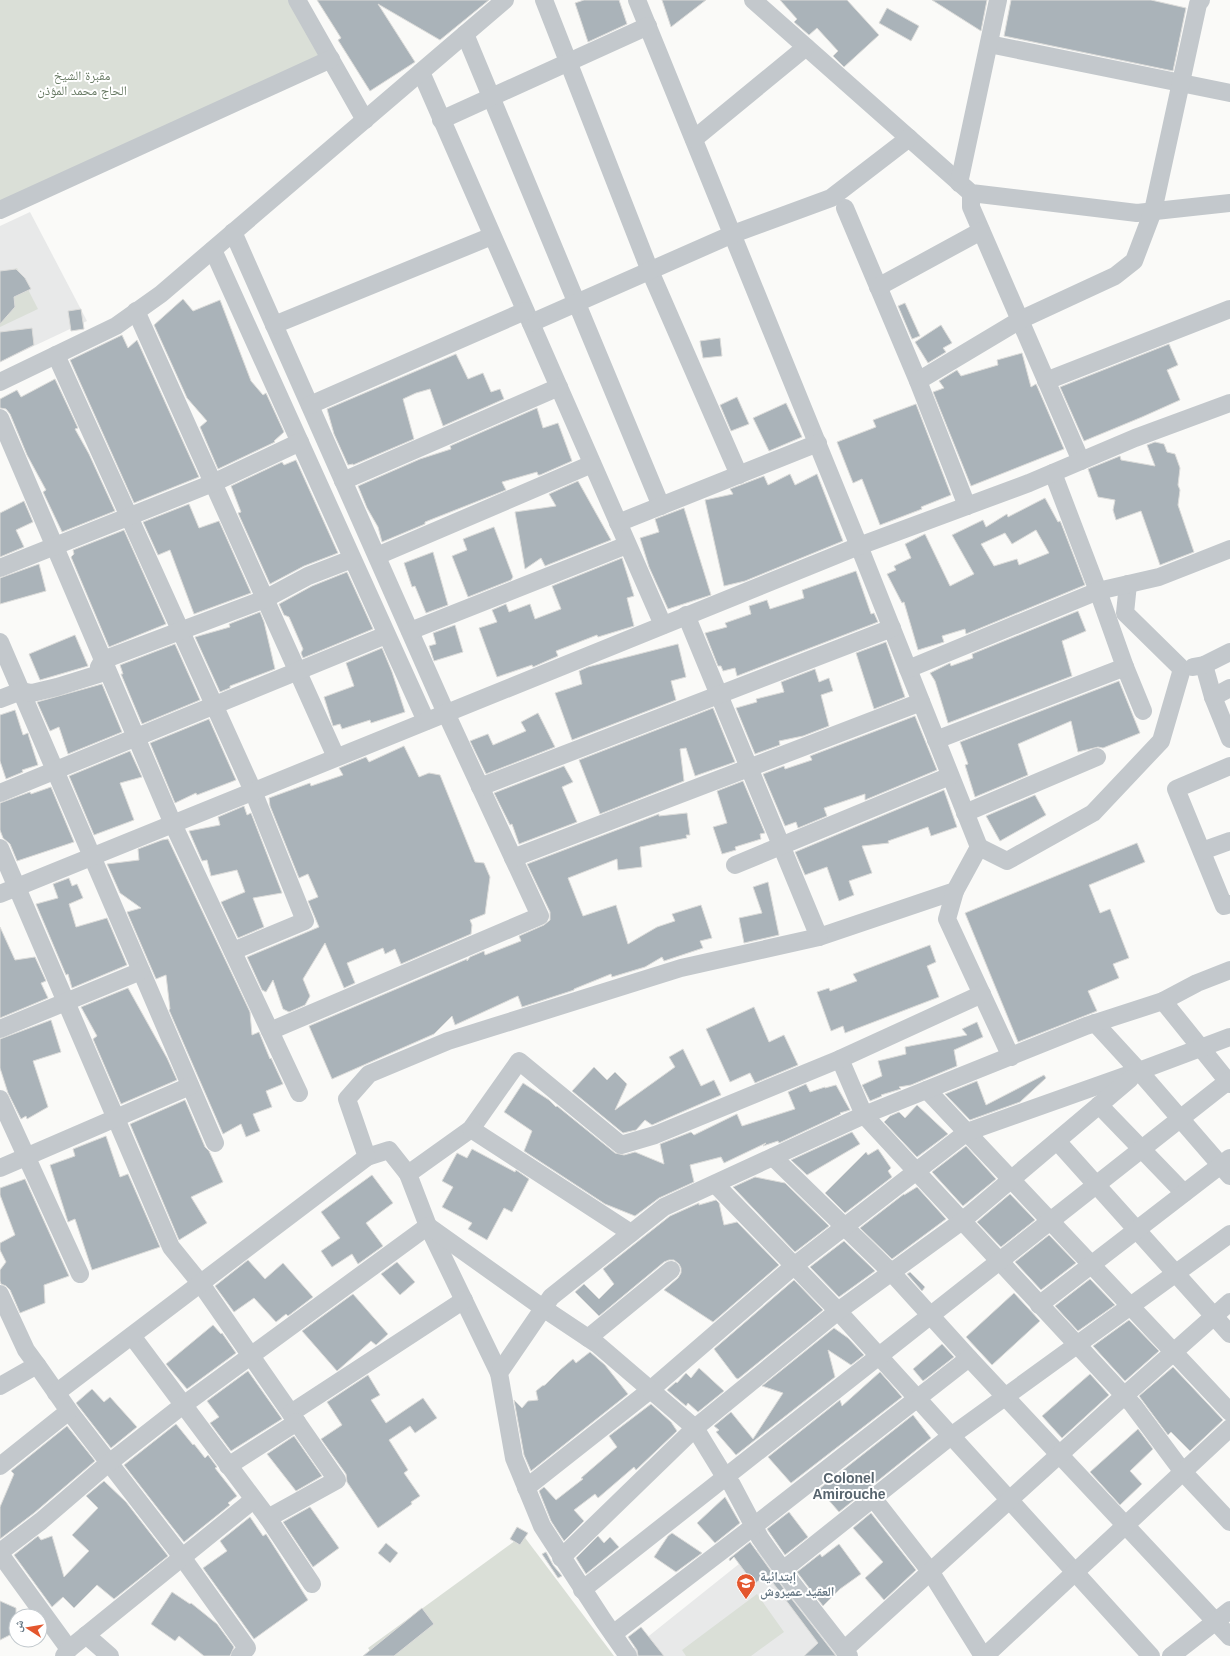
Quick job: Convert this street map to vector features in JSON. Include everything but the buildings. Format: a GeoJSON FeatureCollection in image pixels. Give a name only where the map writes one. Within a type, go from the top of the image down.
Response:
{"type":"FeatureCollection","features":[{"type":"Feature","properties":{"kind":"street"},"geometry":{"type":"LineString","coordinates":[[297,0],[365,120]]}},
{"type":"Feature","properties":{"kind":"street"},"geometry":{"type":"LineString","coordinates":[[0,382],[116,326],[161,294],[505,0]]}},
{"type":"Feature","properties":{"kind":"street"},"geometry":{"type":"LineString","coordinates":[[544,0],[650,271],[739,475]]}},
{"type":"Feature","properties":{"kind":"street"},"geometry":{"type":"LineString","coordinates":[[637,0],[818,444],[979,848],[1007,861],[1093,813],[1161,741],[1182,669]]}},
{"type":"Feature","properties":{"kind":"street"},"geometry":{"type":"LineString","coordinates":[[753,0],[965,188],[1137,213],[1230,203]]}},
{"type":"Feature","properties":{"kind":"street"},"geometry":{"type":"LineString","coordinates":[[998,0],[989,44],[965,188],[981,231],[1081,461]]}},
{"type":"Feature","properties":{"kind":"street"},"geometry":{"type":"LineString","coordinates":[[918,381],[1020,320],[1115,276],[1134,261],[1153,211],[1180,83],[1198,4],[1201,0]]}},
{"type":"Feature","properties":{"kind":"street"},"geometry":{"type":"LineString","coordinates":[[441,120],[648,26]]}},
{"type":"Feature","properties":{"kind":"street"},"geometry":{"type":"LineString","coordinates":[[465,34],[661,506]]}},
{"type":"Feature","properties":{"kind":"street"},"geometry":{"type":"LineString","coordinates":[[989,44],[1230,93]]}},
{"type":"Feature","properties":{"kind":"street"},"geometry":{"type":"LineString","coordinates":[[694,139],[806,47]]}},
{"type":"Feature","properties":{"kind":"street"},"geometry":{"type":"LineString","coordinates":[[0,210],[331,59]]}},
{"type":"Feature","properties":{"kind":"street"},"geometry":{"type":"LineString","coordinates":[[421,72],[663,625]]}},
{"type":"Feature","properties":{"kind":"street"},"geometry":{"type":"LineString","coordinates":[[310,405],[528,317],[577,303],[732,234],[831,198],[909,138]]}},
{"type":"Feature","properties":{"kind":"street"},"geometry":{"type":"LineString","coordinates":[[845,208],[918,381],[967,506]]}},
{"type":"Feature","properties":{"kind":"street"},"geometry":{"type":"LineString","coordinates":[[878,287],[981,231]]}},
{"type":"Feature","properties":{"kind":"street"},"geometry":{"type":"LineString","coordinates":[[233,232],[446,713],[540,916],[270,1031]]}},
{"type":"Feature","properties":{"kind":"street"},"geometry":{"type":"LineString","coordinates":[[274,325],[492,236]]}},
{"type":"Feature","properties":{"kind":"street"},"geometry":{"type":"LineString","coordinates":[[213,250],[426,721]]}},
{"type":"Feature","properties":{"kind":"street"},"geometry":{"type":"LineString","coordinates":[[1046,381],[1230,309]]}},
{"type":"Feature","properties":{"kind":"street"},"geometry":{"type":"LineString","coordinates":[[136,311],[336,757]]}},
{"type":"Feature","properties":{"kind":"street"},"geometry":{"type":"LineString","coordinates":[[56,355],[253,791],[305,921],[233,951]]}},
{"type":"Feature","properties":{"kind":"street"},"geometry":{"type":"LineString","coordinates":[[343,481],[559,388]]}},
{"type":"Feature","properties":{"kind":"street"},"geometry":{"type":"LineString","coordinates":[[0,894],[686,615],[859,546],[1052,473],[1135,438],[1230,402]]}},
{"type":"Feature","properties":{"kind":"street"},"geometry":{"type":"LineString","coordinates":[[0,418],[173,824],[299,1093]]}},
{"type":"Feature","properties":{"kind":"street"},"geometry":{"type":"LineString","coordinates":[[0,568],[213,483],[300,442]]}},
{"type":"Feature","properties":{"kind":"street"},"geometry":{"type":"LineString","coordinates":[[618,523],[818,444]]}},
{"type":"Feature","properties":{"kind":"street"},"geometry":{"type":"LineString","coordinates":[[377,556],[592,464]]}},
{"type":"Feature","properties":{"kind":"street"},"geometry":{"type":"LineString","coordinates":[[1052,473],[1143,711]]}},
{"type":"Feature","properties":{"kind":"street"},"geometry":{"type":"LineString","coordinates":[[410,631],[628,545]]}},
{"type":"Feature","properties":{"kind":"street"},"geometry":{"type":"LineString","coordinates":[[908,669],[1098,591],[1159,577],[1230,549]]}},
{"type":"Feature","properties":{"kind":"street"},"geometry":{"type":"LineString","coordinates":[[0,699],[21,691],[32,693],[102,673],[99,667],[103,660],[265,598],[308,576],[352,559]]}},
{"type":"Feature","properties":{"kind":"street"},"geometry":{"type":"LineString","coordinates":[[1128,584],[1125,613],[1182,669]]}},
{"type":"Feature","properties":{"kind":"street"},"geometry":{"type":"LineString","coordinates":[[686,615],[819,937]]}},
{"type":"Feature","properties":{"kind":"street"},"geometry":{"type":"LineString","coordinates":[[480,787],[892,628]]}},
{"type":"Feature","properties":{"kind":"street"},"geometry":{"type":"LineString","coordinates":[[0,793],[386,634]]}},
{"type":"Feature","properties":{"kind":"street"},"geometry":{"type":"LineString","coordinates":[[0,642],[215,1143]]}},
{"type":"Feature","properties":{"kind":"street"},"geometry":{"type":"LineString","coordinates":[[1182,669],[1204,665],[1230,652]]}},
{"type":"Feature","properties":{"kind":"street"},"geometry":{"type":"LineString","coordinates":[[1204,665],[1213,696],[1230,739]]}},
{"type":"Feature","properties":{"kind":"street"},"geometry":{"type":"LineString","coordinates":[[936,740],[1125,667]]}},
{"type":"Feature","properties":{"kind":"street"},"geometry":{"type":"LineString","coordinates":[[1213,696],[1230,688]]}},
{"type":"Feature","properties":{"kind":"street"},"geometry":{"type":"LineString","coordinates":[[513,858],[921,702]]}},
{"type":"Feature","properties":{"kind":"street"},"geometry":{"type":"LineString","coordinates":[[965,813],[1097,757]]}},
{"type":"Feature","properties":{"kind":"street"},"geometry":{"type":"LineString","coordinates":[[1230,766],[1176,789],[1224,906],[1230,904]]}},
{"type":"Feature","properties":{"kind":"street"},"geometry":{"type":"LineString","coordinates":[[735,865],[950,776]]}},
{"type":"Feature","properties":{"kind":"street"},"geometry":{"type":"LineString","coordinates":[[1202,851],[1230,841]]}},
{"type":"Feature","properties":{"kind":"street"},"geometry":{"type":"LineString","coordinates":[[0,848],[171,1247],[201,1284],[337,1480],[268,1518]]}},
{"type":"Feature","properties":{"kind":"street"},"geometry":{"type":"LineString","coordinates":[[979,848],[955,891],[948,919],[1010,1056]]}},
{"type":"Feature","properties":{"kind":"street"},"geometry":{"type":"LineString","coordinates":[[368,1157],[346,1099],[369,1074],[448,1041],[681,968],[819,937],[955,891]]}},
{"type":"Feature","properties":{"kind":"street"},"geometry":{"type":"LineString","coordinates":[[499,1373],[551,1297],[664,1207],[864,1115],[1095,1023],[1164,1001],[1197,983],[1230,970]]}},
{"type":"Feature","properties":{"kind":"street"},"geometry":{"type":"LineString","coordinates":[[0,1029],[141,972]]}},
{"type":"Feature","properties":{"kind":"street"},"geometry":{"type":"LineString","coordinates":[[408,1174],[470,1129],[519,1061],[621,1145],[655,1135],[840,1059],[982,994]]}},
{"type":"Feature","properties":{"kind":"street"},"geometry":{"type":"LineString","coordinates":[[582,1590],[1180,1119],[1229,1083],[1164,1001]]}},
{"type":"Feature","properties":{"kind":"street"},"geometry":{"type":"LineString","coordinates":[[1039,1305],[1184,1193],[1227,1166],[1180,1119],[1095,1023]]}},
{"type":"Feature","properties":{"kind":"street"},"geometry":{"type":"LineString","coordinates":[[526,1488],[649,1390],[795,1265],[967,1132],[1230,1037]]}},
{"type":"Feature","properties":{"kind":"street"},"geometry":{"type":"LineString","coordinates":[[840,1059],[864,1115],[1133,1405],[1183,1472],[1230,1522]]}},
{"type":"Feature","properties":{"kind":"street"},"geometry":{"type":"LineString","coordinates":[[561,1558],[695,1428],[838,1310],[892,1273],[962,1221],[1139,1071]]}},
{"type":"Feature","properties":{"kind":"street"},"geometry":{"type":"LineString","coordinates":[[0,1168],[190,1086]]}},
{"type":"Feature","properties":{"kind":"street"},"geometry":{"type":"LineString","coordinates":[[927,1090],[1230,1412]]}},
{"type":"Feature","properties":{"kind":"street"},"geometry":{"type":"LineString","coordinates":[[0,1099],[80,1274]]}},
{"type":"Feature","properties":{"kind":"street"},"geometry":{"type":"LineString","coordinates":[[1099,1105],[1184,1193]]}},
{"type":"Feature","properties":{"kind":"street"},"geometry":{"type":"LineString","coordinates":[[470,1129],[631,1233]]}},
{"type":"Feature","properties":{"kind":"street"},"geometry":{"type":"LineString","coordinates":[[1057,1141],[1230,1334]]}},
{"type":"Feature","properties":{"kind":"street"},"geometry":{"type":"LineString","coordinates":[[56,1394],[368,1157],[389,1150],[408,1174],[428,1226],[499,1373],[514,1458],[542,1526],[582,1590],[628,1656]]}},
{"type":"Feature","properties":{"kind":"street"},"geometry":{"type":"LineString","coordinates":[[773,1157],[892,1273],[968,1358],[1230,1637]]}},
{"type":"Feature","properties":{"kind":"street"},"geometry":{"type":"LineString","coordinates":[[715,1184],[838,1310],[951,1436],[1076,1571],[1151,1656]]}},
{"type":"Feature","properties":{"kind":"street"},"geometry":{"type":"LineString","coordinates":[[428,1226],[543,1308],[597,1344],[695,1428],[725,1477],[732,1485],[754,1526],[783,1570],[846,1653],[930,1571],[1230,1302]]}},
{"type":"Feature","properties":{"kind":"street"},"geometry":{"type":"LineString","coordinates":[[254,1500],[182,1557],[66,1653],[0,1553],[41,1521],[109,1462],[428,1226]]}},
{"type":"Feature","properties":{"kind":"street"},"geometry":{"type":"LineString","coordinates":[[783,1570],[951,1436],[1230,1234]]}},
{"type":"Feature","properties":{"kind":"street"},"geometry":{"type":"LineString","coordinates":[[588,1338],[671,1270]]}},
{"type":"Feature","properties":{"kind":"street"},"geometry":{"type":"LineString","coordinates":[[0,1294],[26,1350],[56,1394],[182,1557],[247,1648],[240,1656]]}},
{"type":"Feature","properties":{"kind":"street"},"geometry":{"type":"LineString","coordinates":[[228,1466],[294,1418],[464,1300]]}},
{"type":"Feature","properties":{"kind":"street"},"geometry":{"type":"LineString","coordinates":[[132,1336],[268,1518],[312,1584]]}},
{"type":"Feature","properties":{"kind":"street"},"geometry":{"type":"LineString","coordinates":[[613,1634],[754,1526],[968,1358]]}},
{"type":"Feature","properties":{"kind":"street"},"geometry":{"type":"LineString","coordinates":[[0,1386],[36,1365]]}},
{"type":"Feature","properties":{"kind":"street"},"geometry":{"type":"LineString","coordinates":[[0,1466],[69,1411]]}},
{"type":"Feature","properties":{"kind":"street"},"geometry":{"type":"LineString","coordinates":[[873,1498],[930,1571],[984,1656],[1230,1428]]}},
{"type":"Feature","properties":{"kind":"street"},"geometry":{"type":"LineString","coordinates":[[1171,1656],[1230,1610]]}},
{"type":"Feature","properties":{"kind":"street"},"geometry":{"type":"LineString","coordinates":[[86,1636],[110,1656]]}},
{"type":"Feature","properties":{"kind":"shaded area"},"geometry":{"type":"Polygon","coordinates":[[[30,212],[87,321],[0,362],[0,226],[30,212]]]}},
{"type":"Feature","properties":{"kind":"shaded area","name":"إبتدائية العقيد عميروش"},"geometry":{"type":"Polygon","coordinates":[[[759,1548],[839,1656],[634,1656],[630,1651],[759,1548]]]}},
{"type":"Feature","properties":{"kind":"green space","name":"مقبرة الشيخ الحاج محمد المؤذن"},"geometry":{"type":"Polygon","coordinates":[[[0,0],[297,0],[331,59],[0,210],[0,0]]]}},
{"type":"Feature","properties":{"kind":"green space"},"geometry":{"type":"Polygon","coordinates":[[[17,268],[38,309],[0,327],[0,276],[17,268]]]}},
{"type":"Feature","properties":{"kind":"green space"},"geometry":{"type":"Polygon","coordinates":[[[523,1535],[614,1656],[374,1656],[368,1648],[523,1535]]]}},
{"type":"Feature","properties":{"kind":"green space"},"geometry":{"type":"Polygon","coordinates":[[[757,1594],[784,1632],[751,1656],[686,1656],[682,1650],[757,1594]]]}},
{"type":"Feature","properties":{"kind":"place","name":"إبتدائية العقيد عميروش"},"geometry":{"type":"Point","coordinates":[746,1600]}},
{"type":"Feature","properties":{"kind":"district","name":"Colonel Amirouche"},"geometry":{"type":"Point","coordinates":[849,1486]}}]}
